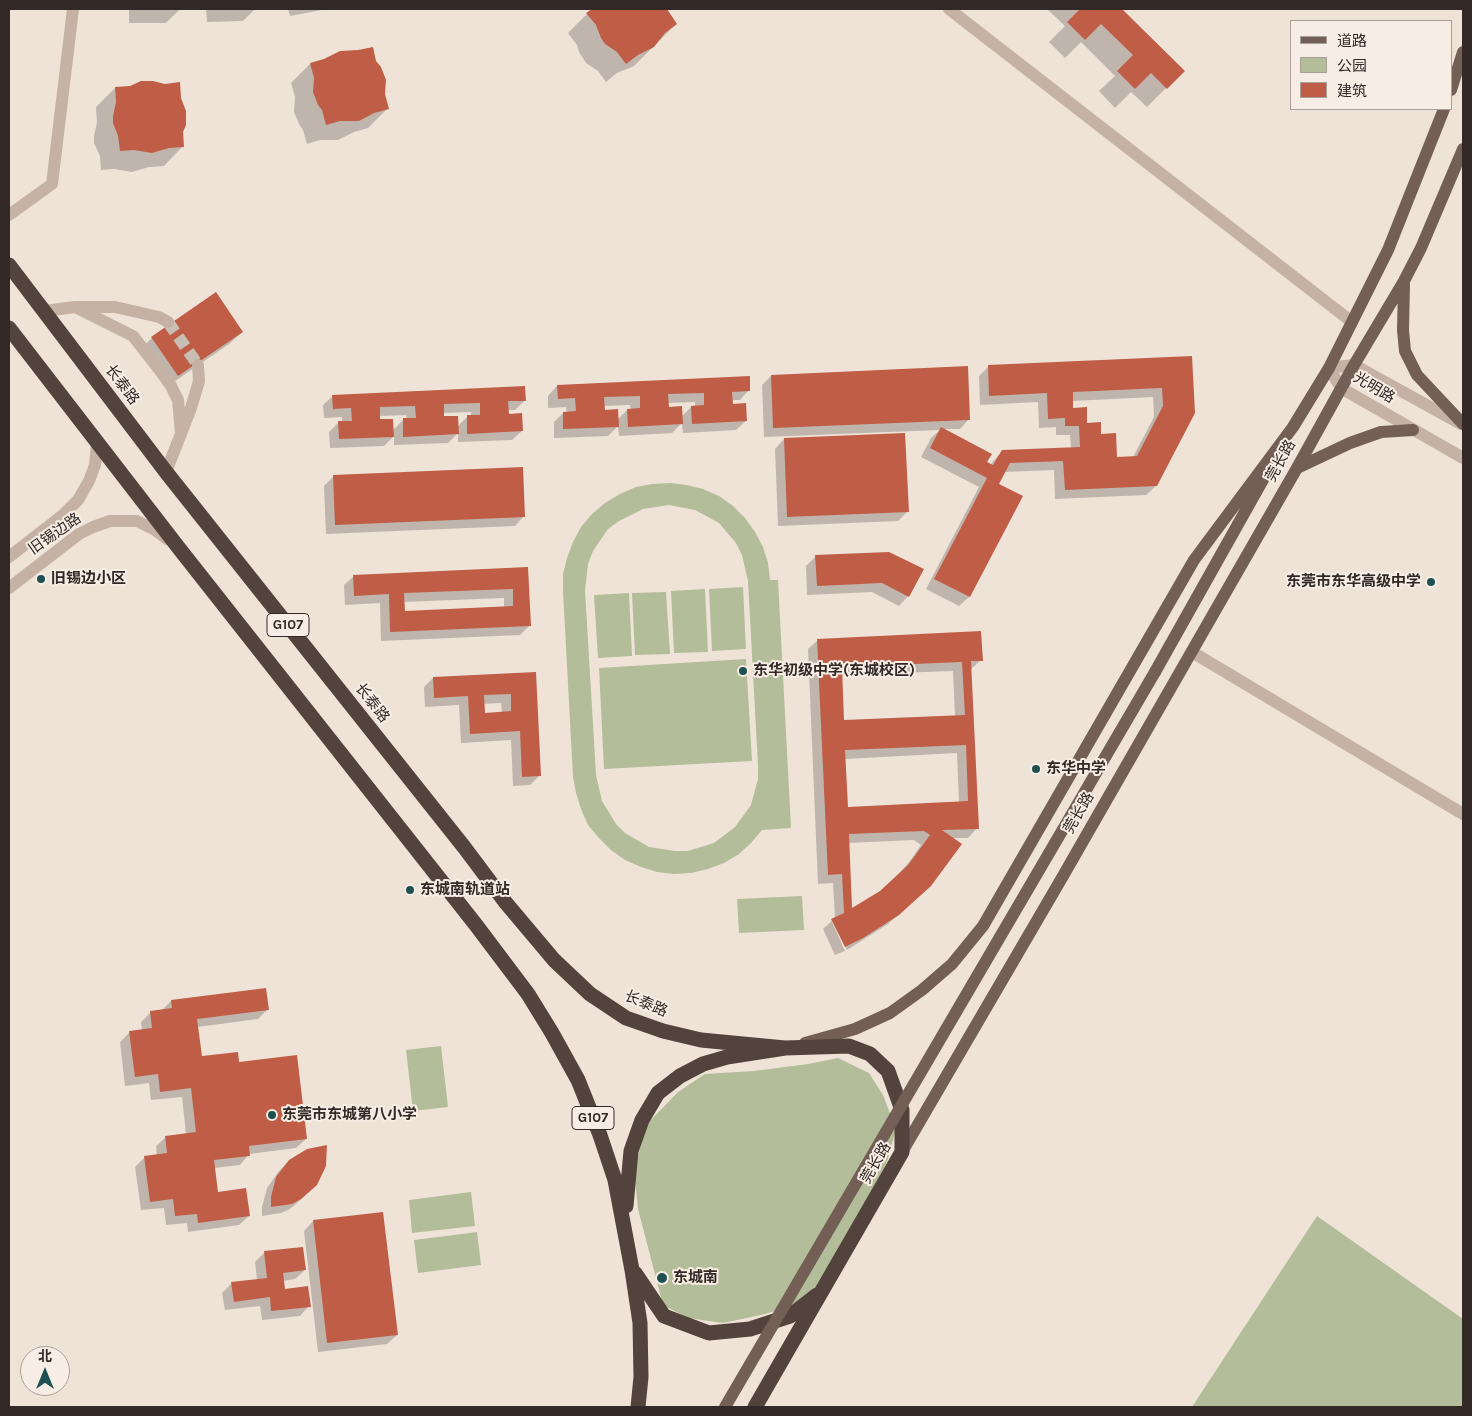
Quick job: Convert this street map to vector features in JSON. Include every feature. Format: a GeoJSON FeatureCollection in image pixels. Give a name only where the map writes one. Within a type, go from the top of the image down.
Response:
{"type":"FeatureCollection","features":[{"type":"Feature","properties":{"kind":"highway","name":"长泰路"},"geometry":{"type":"LineString","coordinates":[[9,265],[166,472],[464,848],[506,904],[554,960],[590,994],[626,1018],[663,1031],[702,1040],[785,1048]]}},
{"type":"Feature","properties":{"kind":"highway","name":"G107"},"geometry":{"type":"LineString","coordinates":[[9,328],[528,994],[578,1080],[600,1135],[615,1180],[640,1323],[641,1377],[638,1407]]}},
{"type":"Feature","properties":{"kind":"highway","name":"G107"},"geometry":{"type":"LineString","coordinates":[[785,1048],[849,1046],[870,1054],[888,1070],[902,1110],[902,1152]]}},
{"type":"Feature","properties":{"kind":"highway"},"geometry":{"type":"LineString","coordinates":[[625,1232],[627,1184],[631,1151],[642,1120],[658,1093],[680,1076],[703,1064],[727,1057],[785,1048]]}},
{"type":"Feature","properties":{"kind":"highway","name":"莞长路"},"geometry":{"type":"LineString","coordinates":[[755,1407],[902,1152]]}},
{"type":"Feature","properties":{"kind":"highway"},"geometry":{"type":"LineString","coordinates":[[632,1270],[664,1316],[709,1333],[750,1329],[790,1316],[824,1290]]}},
{"type":"Feature","properties":{"kind":"main road"},"geometry":{"type":"LineString","coordinates":[[1452,87],[1463,52]]}},
{"type":"Feature","properties":{"kind":"main road","name":"莞长路"},"geometry":{"type":"LineString","coordinates":[[726,1407],[1155,672],[1286,438],[1329,368],[1388,250],[1444,110]]}},
{"type":"Feature","properties":{"kind":"main road","name":"莞长路"},"geometry":{"type":"LineString","coordinates":[[902,1152],[1192,652],[1354,365],[1404,281],[1421,248],[1463,150]]}},
{"type":"Feature","properties":{"kind":"main road"},"geometry":{"type":"LineString","coordinates":[[1404,281],[1403,330],[1405,351],[1417,375],[1463,425]]}},
{"type":"Feature","properties":{"kind":"main road"},"geometry":{"type":"LineString","coordinates":[[1297,468],[1350,443],[1381,432],[1413,430]]}},
{"type":"Feature","properties":{"kind":"main road","name":"莞长路"},"geometry":{"type":"LineString","coordinates":[[785,1048],[855,1029],[890,1013],[922,990],[952,964],[983,926],[1194,560],[1286,438]]}},
{"type":"Feature","properties":{"kind":"street"},"geometry":{"type":"LineString","coordinates":[[9,215],[52,184],[73,9]]}},
{"type":"Feature","properties":{"kind":"street"},"geometry":{"type":"LineString","coordinates":[[949,9],[1352,322]]}},
{"type":"Feature","properties":{"kind":"street"},"geometry":{"type":"LineString","coordinates":[[75,307],[133,336],[168,382],[178,400],[181,434]]}},
{"type":"Feature","properties":{"kind":"street"},"geometry":{"type":"LineString","coordinates":[[44,311],[75,307],[115,307],[159,317],[168,322]]}},
{"type":"Feature","properties":{"kind":"street","name":"光明路"},"geometry":{"type":"LineString","coordinates":[[1463,425],[1354,365],[1329,368],[1341,388],[1463,458]]}},
{"type":"Feature","properties":{"kind":"street"},"geometry":{"type":"LineString","coordinates":[[166,472],[192,408],[199,381],[198,366]]}},
{"type":"Feature","properties":{"kind":"street","name":"旧锡边路"},"geometry":{"type":"LineString","coordinates":[[9,557],[78,500],[89,481],[95,465],[97,443]]}},
{"type":"Feature","properties":{"kind":"street","name":"旧锡边路"},"geometry":{"type":"LineString","coordinates":[[9,588],[79,534],[110,521],[137,521],[156,530],[178,547]]}},
{"type":"Feature","properties":{"kind":"street"},"geometry":{"type":"LineString","coordinates":[[1192,652],[1463,814]]}},
{"type":"Feature","properties":{"kind":"green space"},"geometry":{"type":"Polygon","coordinates":[[[670,483],[703,489],[719,496],[733,506],[745,518],[763,547],[768,563],[770,580],[778,580],[791,828],[762,830],[739,854],[724,863],[691,873],[657,872],[625,860],[611,850],[588,825],[576,793],[573,777],[563,591],[563,574],[567,558],[581,527],[592,514],[620,494],[636,487],[670,483]],[[669,505],[643,509],[608,529],[593,551],[588,564],[585,590],[596,775],[602,801],[616,824],[625,833],[649,847],[675,851],[688,851],[714,843],[735,827],[751,805],[758,779],[748,581],[742,555],[736,543],[719,523],[695,510],[669,505]]]}},
{"type":"Feature","properties":{"kind":"green space"},"geometry":{"type":"Polygon","coordinates":[[[743,587],[746,649],[712,651],[709,589],[743,587]]]}},
{"type":"Feature","properties":{"kind":"green space"},"geometry":{"type":"Polygon","coordinates":[[[705,589],[708,652],[674,653],[671,591],[705,589]]]}},
{"type":"Feature","properties":{"kind":"green space"},"geometry":{"type":"Polygon","coordinates":[[[666,592],[670,654],[635,655],[632,593],[666,592]]]}},
{"type":"Feature","properties":{"kind":"green space"},"geometry":{"type":"Polygon","coordinates":[[[629,593],[632,656],[598,658],[594,595],[629,593]]]}},
{"type":"Feature","properties":{"kind":"green space"},"geometry":{"type":"Polygon","coordinates":[[[746,659],[752,761],[604,769],[599,668],[746,659]]]}},
{"type":"Feature","properties":{"kind":"green space"},"geometry":{"type":"Polygon","coordinates":[[[802,896],[804,930],[739,933],[737,899],[802,896]]]}},
{"type":"Feature","properties":{"kind":"green space"},"geometry":{"type":"Polygon","coordinates":[[[441,1046],[448,1107],[413,1111],[406,1050],[441,1046]]]}},
{"type":"Feature","properties":{"kind":"green space"},"geometry":{"type":"Polygon","coordinates":[[[838,1058],[869,1073],[883,1095],[896,1129],[887,1162],[821,1283],[797,1305],[723,1323],[688,1318],[663,1305],[638,1209],[634,1170],[647,1124],[678,1092],[705,1074],[754,1071],[838,1058]]]}},
{"type":"Feature","properties":{"kind":"green space"},"geometry":{"type":"Polygon","coordinates":[[[471,1192],[475,1226],[412,1233],[409,1200],[471,1192]]]}},
{"type":"Feature","properties":{"kind":"green space"},"geometry":{"type":"Polygon","coordinates":[[[1317,1216],[1463,1319],[1463,1407],[1192,1407],[1317,1216]]]}},
{"type":"Feature","properties":{"kind":"green space"},"geometry":{"type":"Polygon","coordinates":[[[477,1232],[481,1265],[418,1273],[414,1240],[477,1232]]]}},
{"type":"Feature","properties":{"kind":"building"},"geometry":{"type":"Polygon","coordinates":[[[592,9],[667,9],[677,24],[665,33],[654,47],[626,64],[617,52],[605,44],[601,38],[596,25],[586,13],[592,9]]]}},
{"type":"Feature","properties":{"kind":"building"},"geometry":{"type":"Polygon","coordinates":[[[1080,9],[1122,9],[1185,71],[1167,89],[1151,73],[1135,89],[1117,71],[1133,55],[1101,24],[1085,40],[1067,22],[1080,9]]]}},
{"type":"Feature","properties":{"kind":"building"},"geometry":{"type":"Polygon","coordinates":[[[373,47],[376,61],[381,67],[386,80],[385,94],[389,109],[374,113],[359,121],[340,121],[326,125],[322,110],[313,92],[314,78],[310,63],[340,51],[373,47]]]}},
{"type":"Feature","properties":{"kind":"building"},"geometry":{"type":"Polygon","coordinates":[[[141,81],[165,84],[180,82],[181,98],[186,111],[186,125],[183,132],[184,147],[169,148],[152,153],[134,150],[120,151],[118,136],[113,123],[116,102],[115,87],[130,86],[141,81]]]}},
{"type":"Feature","properties":{"kind":"building"},"geometry":{"type":"Polygon","coordinates":[[[216,292],[243,332],[178,376],[151,337],[216,292]]]}},
{"type":"Feature","properties":{"kind":"building"},"geometry":{"type":"Polygon","coordinates":[[[1192,356],[1195,413],[1157,486],[1065,490],[1063,461],[1010,463],[999,484],[1023,496],[970,597],[934,579],[987,478],[930,448],[941,427],[992,454],[987,462],[993,465],[1002,450],[1080,447],[1079,426],[1065,426],[1065,418],[1048,419],[1047,393],[989,396],[988,365],[1192,356]],[[1162,388],[1073,392],[1073,408],[1087,407],[1087,423],[1101,422],[1101,434],[1116,433],[1117,457],[1137,456],[1163,406],[1162,388]]]}},
{"type":"Feature","properties":{"kind":"building"},"geometry":{"type":"Polygon","coordinates":[[[968,366],[970,420],[773,428],[771,375],[968,366]]]}},
{"type":"Feature","properties":{"kind":"building"},"geometry":{"type":"Polygon","coordinates":[[[750,376],[750,391],[732,392],[733,404],[746,403],[747,421],[692,424],[691,406],[704,405],[704,393],[668,394],[669,407],[682,406],[683,424],[628,427],[627,409],[640,408],[640,396],[604,397],[605,410],[618,409],[619,427],[563,429],[563,412],[576,411],[575,398],[558,399],[557,385],[750,376]]]}},
{"type":"Feature","properties":{"kind":"building"},"geometry":{"type":"Polygon","coordinates":[[[525,386],[526,401],[508,401],[509,414],[522,413],[523,431],[467,434],[467,415],[480,415],[480,403],[444,404],[444,416],[458,416],[459,434],[403,437],[403,418],[416,418],[415,406],[380,407],[380,419],[393,419],[394,437],[339,439],[338,421],[352,421],[351,408],[333,409],[332,395],[525,386]]]}},
{"type":"Feature","properties":{"kind":"building"},"geometry":{"type":"Polygon","coordinates":[[[905,433],[909,512],[787,517],[784,438],[905,433]]]}},
{"type":"Feature","properties":{"kind":"building"},"geometry":{"type":"Polygon","coordinates":[[[523,467],[525,517],[335,525],[333,475],[523,467]]]}},
{"type":"Feature","properties":{"kind":"building"},"geometry":{"type":"Polygon","coordinates":[[[889,552],[924,569],[909,597],[882,583],[817,586],[815,555],[889,552]]]}},
{"type":"Feature","properties":{"kind":"building"},"geometry":{"type":"Polygon","coordinates":[[[528,567],[531,626],[390,632],[389,594],[354,596],[353,575],[528,567]],[[513,589],[404,593],[405,611],[513,606],[513,589]]]}},
{"type":"Feature","properties":{"kind":"building"},"geometry":{"type":"Polygon","coordinates":[[[981,631],[983,661],[971,661],[979,829],[942,830],[962,844],[931,886],[899,915],[845,947],[831,919],[844,913],[842,874],[828,875],[817,639],[981,631]],[[962,662],[842,667],[844,720],[965,715],[962,662]],[[966,745],[845,750],[848,807],[968,801],[966,745]],[[924,831],[849,834],[852,908],[880,891],[908,865],[930,835],[924,831]]]}},
{"type":"Feature","properties":{"kind":"building"},"geometry":{"type":"Polygon","coordinates":[[[536,672],[541,776],[522,777],[520,731],[470,734],[468,696],[434,698],[433,677],[536,672]],[[511,694],[484,695],[485,713],[511,711],[511,694]]]}},
{"type":"Feature","properties":{"kind":"building"},"geometry":{"type":"Polygon","coordinates":[[[266,988],[269,1010],[197,1019],[202,1056],[238,1052],[239,1062],[297,1055],[307,1139],[249,1146],[250,1156],[214,1160],[218,1192],[246,1188],[250,1216],[198,1223],[197,1214],[175,1216],[173,1199],[150,1202],[144,1156],[167,1153],[165,1136],[196,1132],[191,1088],[160,1092],[158,1074],[135,1077],[129,1031],[152,1028],[150,1011],[172,1008],[171,1000],[266,988]]]}},
{"type":"Feature","properties":{"kind":"building"},"geometry":{"type":"Polygon","coordinates":[[[327,1145],[326,1166],[317,1185],[292,1204],[271,1207],[271,1197],[276,1177],[289,1160],[307,1149],[327,1145]]]}},
{"type":"Feature","properties":{"kind":"building"},"geometry":{"type":"Polygon","coordinates":[[[383,1212],[398,1335],[327,1343],[313,1220],[383,1212]]]}},
{"type":"Feature","properties":{"kind":"building"},"geometry":{"type":"Polygon","coordinates":[[[303,1247],[306,1270],[283,1273],[285,1289],[308,1286],[311,1307],[271,1311],[270,1297],[234,1302],[231,1282],[267,1278],[264,1251],[303,1247]]]}},
{"type":"Feature","properties":{"kind":"tunnel"},"geometry":{"type":"LineString","coordinates":[[168,322],[198,365]]}},
{"type":"Feature","properties":{"kind":"place","name":"旧锡边小区"},"geometry":{"type":"Point","coordinates":[41,579]}},
{"type":"Feature","properties":{"kind":"place","name":"东莞市东华高级中学"},"geometry":{"type":"Point","coordinates":[1431,582]}},
{"type":"Feature","properties":{"kind":"place","name":"东华初级中学(东城校区)"},"geometry":{"type":"Point","coordinates":[743,671]}},
{"type":"Feature","properties":{"kind":"place","name":"东华中学"},"geometry":{"type":"Point","coordinates":[1036,769]}},
{"type":"Feature","properties":{"kind":"place","name":"东城南轨道站"},"geometry":{"type":"Point","coordinates":[410,890]}},
{"type":"Feature","properties":{"kind":"place","name":"东莞市东城第八小学"},"geometry":{"type":"Point","coordinates":[272,1115]}},
{"type":"Feature","properties":{"kind":"place","name":"东城南"},"geometry":{"type":"Point","coordinates":[662,1278]}}]}
